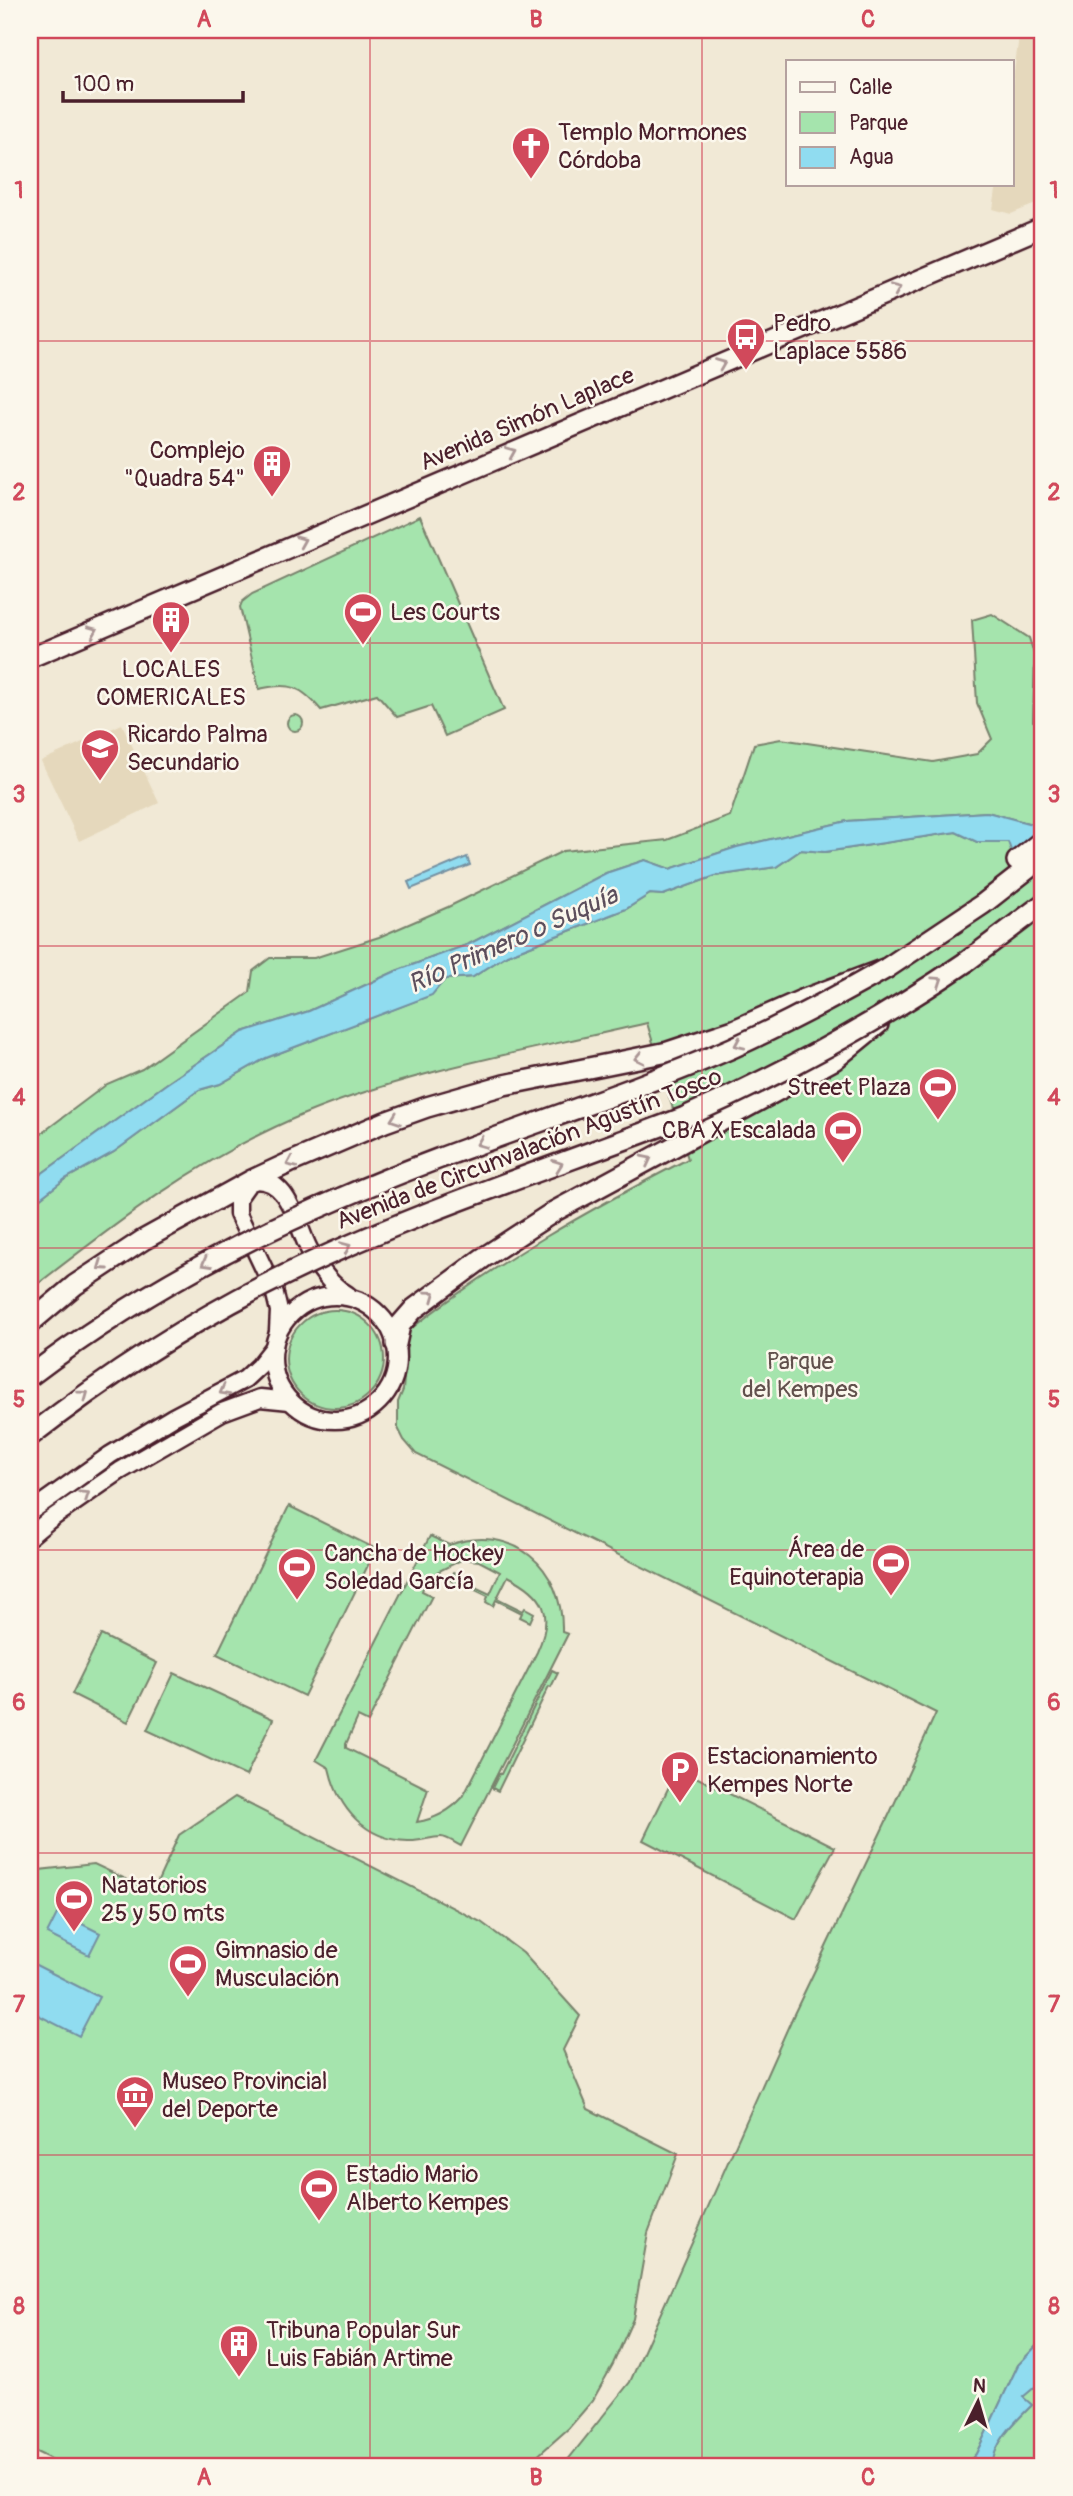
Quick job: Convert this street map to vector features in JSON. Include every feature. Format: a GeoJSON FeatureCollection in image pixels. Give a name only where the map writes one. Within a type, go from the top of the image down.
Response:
{"type":"FeatureCollection","features":[{"type":"Feature","properties":{"kind":"highway"},"geometry":{"type":"LineString","coordinates":[[942,933],[1006,870],[1043,840]]}},
{"type":"Feature","properties":{"kind":"highway","name":"Avenida de Circunvalación Agustín Tosco"},"geometry":{"type":"LineString","coordinates":[[30,1376],[158,1290],[268,1231],[396,1175],[730,1048],[805,1014],[887,968],[942,933],[1043,857]]}},
{"type":"Feature","properties":{"kind":"highway","name":"Avenida de Circunvalación Agustín Tosco"},"geometry":{"type":"LineString","coordinates":[[30,1436],[98,1385],[177,1333],[286,1274],[421,1216],[685,1117],[804,1060],[903,1004],[966,962],[1043,904]]}},
{"type":"Feature","properties":{"kind":"highway"},"geometry":{"type":"LineString","coordinates":[[966,962],[1043,919]]}},
{"type":"Feature","properties":{"kind":"highway"},"geometry":{"type":"LineString","coordinates":[[30,1323],[95,1271],[160,1230],[250,1181],[395,1118],[470,1094],[629,1060],[703,1041],[887,968]]}},
{"type":"Feature","properties":{"kind":"highway"},"geometry":{"type":"LineString","coordinates":[[396,1344],[400,1325],[414,1309],[483,1258],[584,1194],[834,1060],[903,1004]]}},
{"type":"Feature","properties":{"kind":"main road","name":"Avenida Simón Laplace"},"geometry":{"type":"LineString","coordinates":[[30,658],[1043,227]]}},
{"type":"Feature","properties":{"kind":"street"},"geometry":{"type":"LineString","coordinates":[[264,1180],[283,1192],[319,1267],[331,1283],[353,1298],[382,1316],[392,1333],[397,1356],[391,1383],[381,1401],[362,1415],[342,1421],[315,1417],[290,1401],[282,1391],[274,1368],[279,1311],[274,1290],[239,1214],[238,1198],[250,1181],[264,1180]]}},
{"type":"Feature","properties":{"kind":"street"},"geometry":{"type":"LineString","coordinates":[[30,1512],[110,1455],[173,1417],[245,1379],[259,1366],[276,1342],[287,1318],[310,1300],[329,1295],[353,1298]]}},
{"type":"Feature","properties":{"kind":"street"},"geometry":{"type":"LineString","coordinates":[[30,1536],[120,1471],[222,1412],[260,1398],[290,1401]]}},
{"type":"Feature","properties":{"kind":"shaded area"},"geometry":{"type":"Polygon","coordinates":[[[1020,30],[1043,30],[1043,201],[1011,214],[993,209],[997,186],[1014,186],[1014,71],[1020,30]]]}},
{"type":"Feature","properties":{"kind":"shaded area","name":"Ricardo Palma Secundario"},"geometry":{"type":"Polygon","coordinates":[[[122,724],[159,803],[79,841],[41,761],[122,724]]]}},
{"type":"Feature","properties":{"kind":"green space","name":"Les Courts"},"geometry":{"type":"Polygon","coordinates":[[[420,516],[504,710],[445,736],[431,706],[397,717],[377,694],[321,710],[294,688],[279,686],[259,689],[240,607],[242,602],[252,594],[420,516]]]}},
{"type":"Feature","properties":{"kind":"green space"},"geometry":{"type":"Polygon","coordinates":[[[992,614],[1029,638],[1035,657],[1033,721],[1043,724],[1043,827],[987,812],[847,821],[737,847],[670,869],[645,860],[606,873],[469,944],[396,971],[309,1011],[243,1032],[30,1182],[30,1142],[107,1084],[142,1069],[250,992],[253,971],[270,958],[314,958],[379,937],[563,851],[667,840],[730,816],[754,744],[781,739],[933,762],[977,754],[992,739],[977,703],[972,620],[992,614]]]}},
{"type":"Feature","properties":{"kind":"green space"},"geometry":{"type":"Polygon","coordinates":[[[292,715],[298,715],[303,723],[301,729],[292,731],[287,726],[287,720],[292,715]]]}},
{"type":"Feature","properties":{"kind":"green space","name":"Parque del Kempes"},"geometry":{"type":"Polygon","coordinates":[[[956,832],[977,842],[1008,842],[1043,860],[1043,2339],[1018,2365],[976,2454],[965,2466],[563,2466],[630,2382],[794,2014],[936,1713],[416,1454],[398,1428],[398,1402],[403,1390],[408,1331],[474,1282],[544,1238],[688,1159],[647,1023],[429,1073],[343,1099],[302,1115],[194,1171],[127,1216],[30,1290],[30,1206],[65,1179],[114,1152],[199,1090],[220,1084],[266,1058],[431,995],[445,979],[473,977],[507,955],[626,909],[650,894],[663,895],[715,876],[776,867],[801,850],[825,852],[956,832]]]}},
{"type":"Feature","properties":{"kind":"green space"},"geometry":{"type":"Polygon","coordinates":[[[335,1310],[354,1314],[370,1324],[380,1340],[384,1359],[380,1378],[370,1394],[354,1404],[335,1408],[316,1404],[300,1394],[290,1378],[286,1359],[290,1340],[300,1324],[316,1314],[335,1310]]]}},
{"type":"Feature","properties":{"kind":"green space","name":"Cancha de Hockey Soledad García"},"geometry":{"type":"Polygon","coordinates":[[[289,1506],[376,1549],[304,1696],[217,1654],[289,1506]]]}},
{"type":"Feature","properties":{"kind":"green space"},"geometry":{"type":"Polygon","coordinates":[[[430,1536],[449,1545],[472,1539],[494,1540],[513,1545],[530,1555],[544,1570],[554,1588],[560,1609],[562,1632],[568,1634],[461,1846],[441,1837],[412,1841],[393,1839],[366,1828],[339,1796],[329,1768],[316,1760],[430,1536]],[[463,1559],[437,1572],[423,1588],[422,1591],[432,1596],[368,1722],[358,1717],[346,1744],[346,1748],[428,1789],[417,1822],[442,1814],[463,1797],[537,1652],[545,1626],[543,1606],[538,1598],[508,1576],[497,1598],[523,1611],[525,1608],[534,1613],[530,1622],[520,1617],[522,1613],[496,1600],[493,1606],[486,1602],[488,1596],[450,1580],[454,1572],[464,1577],[462,1581],[490,1594],[500,1572],[479,1561],[463,1559]]]}},
{"type":"Feature","properties":{"kind":"green space"},"geometry":{"type":"Polygon","coordinates":[[[101,1635],[157,1663],[128,1722],[72,1694],[101,1635]]]}},
{"type":"Feature","properties":{"kind":"green space"},"geometry":{"type":"Polygon","coordinates":[[[552,1670],[558,1673],[551,1687],[549,1686],[498,1791],[492,1788],[552,1670]]]}},
{"type":"Feature","properties":{"kind":"green space"},"geometry":{"type":"Polygon","coordinates":[[[174,1673],[273,1719],[246,1776],[147,1730],[174,1673]]]}},
{"type":"Feature","properties":{"kind":"green space"},"geometry":{"type":"Polygon","coordinates":[[[678,1768],[835,1847],[796,1919],[643,1840],[678,1768]]]}},
{"type":"Feature","properties":{"kind":"green space"},"geometry":{"type":"Polygon","coordinates":[[[235,1797],[481,1922],[523,1953],[580,2016],[563,2050],[588,2109],[678,2154],[648,2233],[633,2319],[613,2364],[593,2400],[569,2428],[526,2466],[65,2466],[30,2449],[30,1871],[94,1864],[153,1892],[179,1835],[235,1797]]]}},
{"type":"Feature","properties":{"kind":"green space"},"geometry":{"type":"Polygon","coordinates":[[[1043,2380],[1043,2455],[1037,2466],[992,2466],[1001,2440],[1032,2405],[1022,2397],[1043,2380]]]}},
{"type":"Feature","properties":{"kind":"water","name":"Río Primero o Suquía"},"geometry":{"type":"Polygon","coordinates":[[[987,812],[1043,827],[1043,860],[1013,856],[1008,842],[977,842],[956,832],[825,852],[801,850],[776,867],[715,876],[663,895],[650,894],[626,909],[507,955],[473,977],[445,979],[432,995],[266,1058],[220,1084],[199,1090],[114,1152],[65,1179],[30,1206],[30,1182],[243,1032],[309,1011],[396,971],[469,944],[606,873],[645,860],[670,869],[737,847],[847,821],[987,812]]]}},
{"type":"Feature","properties":{"kind":"water"},"geometry":{"type":"Polygon","coordinates":[[[467,857],[470,865],[411,889],[408,882],[467,857]]]}},
{"type":"Feature","properties":{"kind":"water","name":"Natatorios 25 y 50 mts"},"geometry":{"type":"Polygon","coordinates":[[[58,1912],[100,1933],[89,1955],[47,1934],[58,1912]]]}},
{"type":"Feature","properties":{"kind":"water"},"geometry":{"type":"Polygon","coordinates":[[[30,1962],[99,1997],[79,2036],[30,2011],[30,1962]]]}},
{"type":"Feature","properties":{"kind":"water"},"geometry":{"type":"Polygon","coordinates":[[[1043,2339],[1043,2380],[1023,2397],[1032,2405],[1001,2440],[992,2466],[965,2466],[976,2454],[1018,2365],[1043,2339]]]}},
{"type":"Feature","properties":{"kind":"place","name":"Templo Mormones Córdoba"},"geometry":{"type":"Point","coordinates":[531,180]}},
{"type":"Feature","properties":{"kind":"place","name":"Pedro Laplace 5586"},"geometry":{"type":"Point","coordinates":[746,371]}},
{"type":"Feature","properties":{"kind":"place","name":"Complejo \"Quadra 54\""},"geometry":{"type":"Point","coordinates":[272,498]}},
{"type":"Feature","properties":{"kind":"place","name":"Les Courts"},"geometry":{"type":"Point","coordinates":[363,646]}},
{"type":"Feature","properties":{"kind":"place","name":"LOCALES COMERICALES"},"geometry":{"type":"Point","coordinates":[171,654]}},
{"type":"Feature","properties":{"kind":"place","name":"Ricardo Palma Secundario"},"geometry":{"type":"Point","coordinates":[100,782]}},
{"type":"Feature","properties":{"kind":"place","name":"Street Plaza"},"geometry":{"type":"Point","coordinates":[938,1121]}},
{"type":"Feature","properties":{"kind":"place","name":"CBA X Escalada"},"geometry":{"type":"Point","coordinates":[843,1164]}},
{"type":"Feature","properties":{"kind":"place","name":"Área de Equinoterapia"},"geometry":{"type":"Point","coordinates":[891,1597]}},
{"type":"Feature","properties":{"kind":"place","name":"Cancha de Hockey Soledad García"},"geometry":{"type":"Point","coordinates":[297,1601]}},
{"type":"Feature","properties":{"kind":"place","name":"Estacionamiento Kempes Norte"},"geometry":{"type":"Point","coordinates":[680,1804]}},
{"type":"Feature","properties":{"kind":"place","name":"Natatorios 25 y 50 mts"},"geometry":{"type":"Point","coordinates":[74,1933]}},
{"type":"Feature","properties":{"kind":"place","name":"Gimnasio de Musculación"},"geometry":{"type":"Point","coordinates":[188,1998]}},
{"type":"Feature","properties":{"kind":"place","name":"Museo Provincial del Deporte"},"geometry":{"type":"Point","coordinates":[135,2129]}},
{"type":"Feature","properties":{"kind":"place","name":"Estadio Mario Alberto Kempes"},"geometry":{"type":"Point","coordinates":[319,2222]}},
{"type":"Feature","properties":{"kind":"place","name":"Tribuna Popular Sur Luis Fabián Artime"},"geometry":{"type":"Point","coordinates":[239,2378]}}]}
